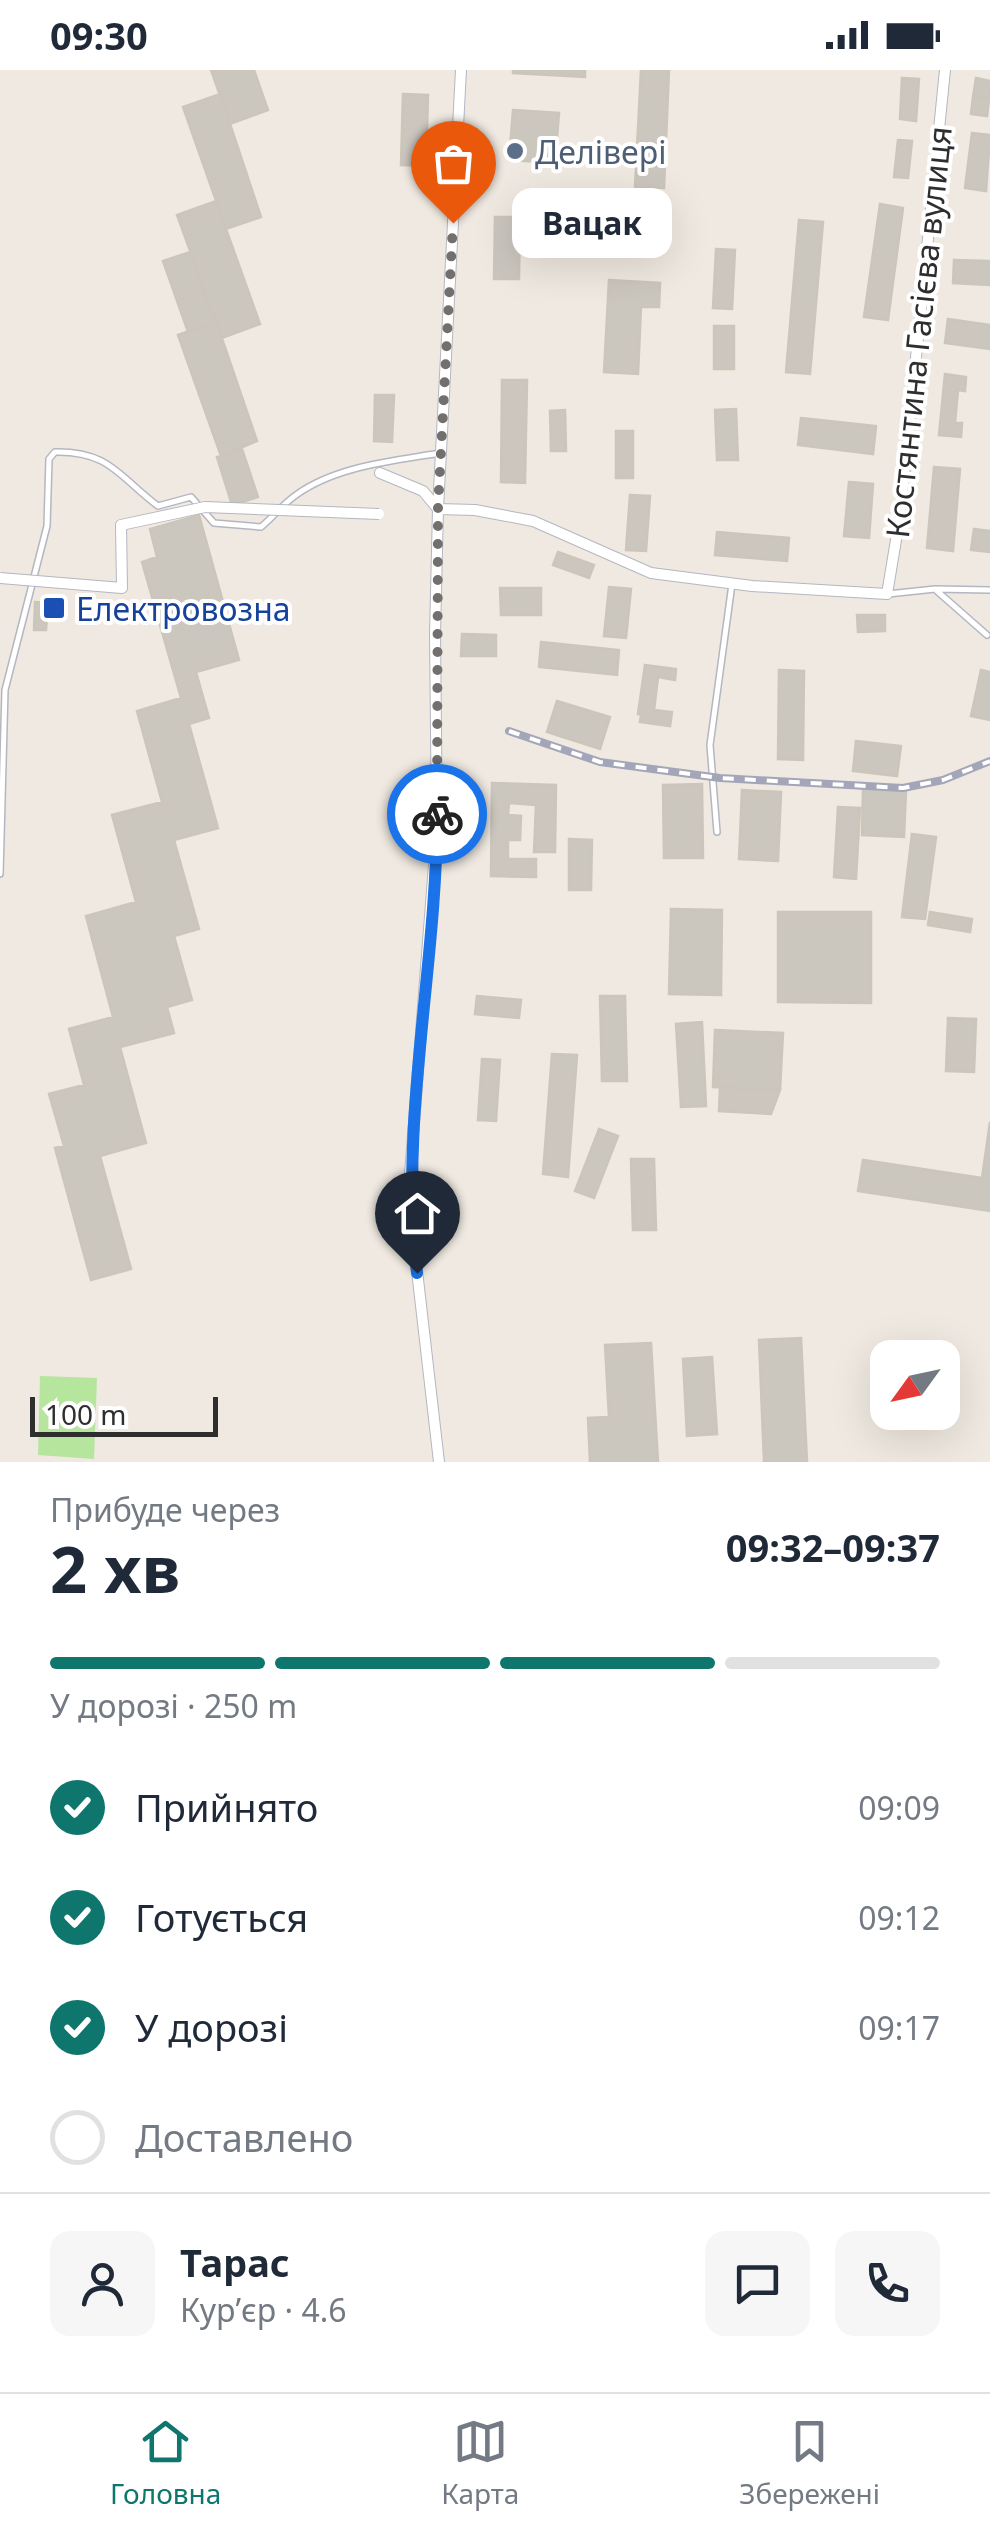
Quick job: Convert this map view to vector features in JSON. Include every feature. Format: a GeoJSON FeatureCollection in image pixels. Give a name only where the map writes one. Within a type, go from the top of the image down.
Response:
{"type":"FeatureCollection","features":[{"type":"Feature","properties":{"kind":"street"},"geometry":{"type":"LineString","coordinates":[[439,1462],[413,1236],[410,1174],[437,826],[438,508],[461,70]]}},
{"type":"Feature","properties":{"kind":"street","name":"Костянтина Гасієва вулиця"},"geometry":{"type":"LineString","coordinates":[[887,594],[900,516],[945,70]]}},
{"type":"Feature","properties":{"kind":"street"},"geometry":{"type":"LineString","coordinates":[[380,473],[423,491],[438,508],[533,521],[650,573],[732,584],[887,594]]}},
{"type":"Feature","properties":{"kind":"street"},"geometry":{"type":"LineString","coordinates":[[0,578],[122,588],[120,526],[205,508],[379,514]]}},
{"type":"Feature","properties":{"kind":"lane"},"geometry":{"type":"LineString","coordinates":[[0,874],[5,690],[46,526],[49,459],[55,452],[100,458],[158,506],[191,497],[214,524],[261,527],[295,496],[318,484],[380,463],[441,453]]}},
{"type":"Feature","properties":{"kind":"lane"},"geometry":{"type":"LineString","coordinates":[[717,832],[710,745],[732,584]]}},
{"type":"Feature","properties":{"kind":"lane"},"geometry":{"type":"LineString","coordinates":[[935,589],[987,636]]}},
{"type":"Feature","properties":{"kind":"lane"},"geometry":{"type":"LineString","coordinates":[[887,594],[935,589],[990,590]]}},
{"type":"Feature","properties":{"kind":"green space"},"geometry":{"type":"Polygon","coordinates":[[[40,1376],[97,1378],[94,1459],[38,1455],[40,1376]]]}},
{"type":"Feature","properties":{"kind":"building"},"geometry":{"type":"Polygon","coordinates":[[[211,70],[254,70],[268,110],[230,124],[211,70]]]}},
{"type":"Feature","properties":{"kind":"building"},"geometry":{"type":"Polygon","coordinates":[[[585,70],[585,77],[513,73],[585,70]]]}},
{"type":"Feature","properties":{"kind":"building"},"geometry":{"type":"Polygon","coordinates":[[[641,70],[669,70],[664,188],[635,187],[641,70]]]}},
{"type":"Feature","properties":{"kind":"building"},"geometry":{"type":"Polygon","coordinates":[[[902,78],[919,79],[916,121],[900,119],[902,78]]]}},
{"type":"Feature","properties":{"kind":"building"},"geometry":{"type":"Polygon","coordinates":[[[976,78],[990,81],[989,99],[973,97],[976,78]]]}},
{"type":"Feature","properties":{"kind":"building"},"geometry":{"type":"Polygon","coordinates":[[[220,94],[261,217],[226,229],[183,107],[220,94]]]}},
{"type":"Feature","properties":{"kind":"building"},"geometry":{"type":"Polygon","coordinates":[[[403,94],[428,95],[426,166],[401,165],[403,94]]]}},
{"type":"Feature","properties":{"kind":"building"},"geometry":{"type":"Polygon","coordinates":[[[973,97],[989,99],[987,116],[971,114],[973,97]]]}},
{"type":"Feature","properties":{"kind":"building"},"geometry":{"type":"Polygon","coordinates":[[[513,110],[559,113],[555,163],[509,160],[513,110]]]}},
{"type":"Feature","properties":{"kind":"building"},"geometry":{"type":"Polygon","coordinates":[[[972,133],[990,135],[986,191],[965,188],[972,133]]]}},
{"type":"Feature","properties":{"kind":"building"},"geometry":{"type":"Polygon","coordinates":[[[898,140],[912,141],[908,178],[894,177],[898,140]]]}},
{"type":"Feature","properties":{"kind":"building"},"geometry":{"type":"Polygon","coordinates":[[[216,201],[260,324],[222,338],[177,215],[216,201]]]}},
{"type":"Feature","properties":{"kind":"building"},"geometry":{"type":"Polygon","coordinates":[[[880,204],[903,208],[888,320],[864,317],[880,204]]]}},
{"type":"Feature","properties":{"kind":"building"},"geometry":{"type":"Polygon","coordinates":[[[495,217],[520,217],[519,279],[494,279],[495,217]]]}},
{"type":"Feature","properties":{"kind":"building"},"geometry":{"type":"Polygon","coordinates":[[[799,220],[823,222],[810,374],[786,372],[799,220]]]}},
{"type":"Feature","properties":{"kind":"building"},"geometry":{"type":"Polygon","coordinates":[[[716,249],[735,250],[732,309],[713,308],[716,249]]]}},
{"type":"Feature","properties":{"kind":"building"},"geometry":{"type":"Polygon","coordinates":[[[190,252],[215,322],[188,332],[163,261],[190,252]]]}},
{"type":"Feature","properties":{"kind":"building"},"geometry":{"type":"Polygon","coordinates":[[[954,260],[990,261],[990,285],[953,283],[954,260]]]}},
{"type":"Feature","properties":{"kind":"building"},"geometry":{"type":"Polygon","coordinates":[[[609,280],[660,283],[659,307],[641,307],[638,374],[604,372],[609,280]]]}},
{"type":"Feature","properties":{"kind":"building"},"geometry":{"type":"Polygon","coordinates":[[[948,319],[990,325],[990,349],[945,343],[948,319]]]}},
{"type":"Feature","properties":{"kind":"building"},"geometry":{"type":"Polygon","coordinates":[[[216,321],[257,441],[221,456],[178,335],[216,321]]]}},
{"type":"Feature","properties":{"kind":"building"},"geometry":{"type":"Polygon","coordinates":[[[714,326],[734,326],[734,369],[714,369],[714,326]]]}},
{"type":"Feature","properties":{"kind":"building"},"geometry":{"type":"Polygon","coordinates":[[[945,374],[966,377],[965,391],[958,390],[955,423],[962,423],[961,437],[939,435],[945,374]]]}},
{"type":"Feature","properties":{"kind":"building"},"geometry":{"type":"Polygon","coordinates":[[[502,380],[527,380],[525,483],[501,482],[502,380]]]}},
{"type":"Feature","properties":{"kind":"building"},"geometry":{"type":"Polygon","coordinates":[[[375,395],[394,395],[392,442],[374,441],[375,395]]]}},
{"type":"Feature","properties":{"kind":"building"},"geometry":{"type":"Polygon","coordinates":[[[736,409],[738,460],[717,460],[715,410],[736,409]]]}},
{"type":"Feature","properties":{"kind":"building"},"geometry":{"type":"Polygon","coordinates":[[[565,410],[566,451],[551,451],[550,411],[565,410]]]}},
{"type":"Feature","properties":{"kind":"building"},"geometry":{"type":"Polygon","coordinates":[[[801,418],[876,426],[873,454],[798,445],[801,418]]]}},
{"type":"Feature","properties":{"kind":"building"},"geometry":{"type":"Polygon","coordinates":[[[616,431],[633,431],[633,478],[616,478],[616,431]]]}},
{"type":"Feature","properties":{"kind":"building"},"geometry":{"type":"Polygon","coordinates":[[[242,449],[258,497],[232,505],[217,457],[242,449]]]}},
{"type":"Feature","properties":{"kind":"building"},"geometry":{"type":"Polygon","coordinates":[[[934,467],[960,469],[953,551],[927,548],[934,467]]]}},
{"type":"Feature","properties":{"kind":"building"},"geometry":{"type":"Polygon","coordinates":[[[849,482],[873,484],[869,538],[844,536],[849,482]]]}},
{"type":"Feature","properties":{"kind":"building"},"geometry":{"type":"Polygon","coordinates":[[[630,495],[650,496],[646,551],[626,550],[630,495]]]}},
{"type":"Feature","properties":{"kind":"building"},"geometry":{"type":"Polygon","coordinates":[[[199,515],[239,660],[196,672],[209,718],[189,724],[218,828],[174,840],[199,929],[174,936],[192,1000],[167,1007],[174,1033],[120,1047],[146,1143],[100,1156],[131,1269],[91,1280],[55,1148],[64,1146],[49,1094],[84,1085],[69,1029],[113,1017],[86,916],[136,902],[112,815],[162,802],[137,711],[181,698],[142,562],[157,557],[150,529],[199,515]]]}},
{"type":"Feature","properties":{"kind":"building"},"geometry":{"type":"Polygon","coordinates":[[[974,529],[990,531],[990,552],[971,550],[974,529]]]}},
{"type":"Feature","properties":{"kind":"building"},"geometry":{"type":"Polygon","coordinates":[[[717,532],[789,538],[787,561],[715,555],[717,532]]]}},
{"type":"Feature","properties":{"kind":"building"},"geometry":{"type":"Polygon","coordinates":[[[558,552],[594,565],[589,578],[553,565],[558,552]]]}},
{"type":"Feature","properties":{"kind":"building"},"geometry":{"type":"Polygon","coordinates":[[[609,587],[631,589],[626,638],[604,636],[609,587]]]}},
{"type":"Feature","properties":{"kind":"building"},"geometry":{"type":"Polygon","coordinates":[[[500,588],[541,588],[541,615],[501,615],[500,588]]]}},
{"type":"Feature","properties":{"kind":"building"},"geometry":{"type":"Polygon","coordinates":[[[35,602],[48,603],[46,630],[34,630],[35,602]]]}},
{"type":"Feature","properties":{"kind":"building"},"geometry":{"type":"Polygon","coordinates":[[[857,615],[885,615],[885,631],[858,632],[857,615]]]}},
{"type":"Feature","properties":{"kind":"building"},"geometry":{"type":"Polygon","coordinates":[[[462,634],[496,635],[496,656],[461,656],[462,634]]]}},
{"type":"Feature","properties":{"kind":"building"},"geometry":{"type":"Polygon","coordinates":[[[541,642],[619,650],[617,675],[539,667],[541,642]]]}},
{"type":"Feature","properties":{"kind":"building"},"geometry":{"type":"Polygon","coordinates":[[[645,665],[676,669],[675,680],[658,677],[654,710],[672,712],[670,726],[640,722],[645,665]]]}},
{"type":"Feature","properties":{"kind":"building"},"geometry":{"type":"Polygon","coordinates":[[[779,670],[804,671],[803,760],[778,759],[779,670]]]}},
{"type":"Feature","properties":{"kind":"building"},"geometry":{"type":"Polygon","coordinates":[[[981,670],[990,672],[990,720],[971,716],[981,670]]]}},
{"type":"Feature","properties":{"kind":"building"},"geometry":{"type":"Polygon","coordinates":[[[557,701],[610,717],[600,749],[547,732],[557,701]]]}},
{"type":"Feature","properties":{"kind":"building"},"geometry":{"type":"Polygon","coordinates":[[[856,741],[901,746],[897,776],[853,771],[856,741]]]}},
{"type":"Feature","properties":{"kind":"building"},"geometry":{"type":"Polygon","coordinates":[[[492,783],[556,785],[555,852],[534,852],[536,805],[509,803],[508,815],[521,816],[520,840],[508,840],[508,859],[536,859],[536,877],[491,876],[492,783]]]}},
{"type":"Feature","properties":{"kind":"building"},"geometry":{"type":"Polygon","coordinates":[[[702,784],[703,858],[664,858],[663,785],[702,784]]]}},
{"type":"Feature","properties":{"kind":"building"},"geometry":{"type":"Polygon","coordinates":[[[863,789],[906,791],[904,837],[862,835],[863,789]]]}},
{"type":"Feature","properties":{"kind":"building"},"geometry":{"type":"Polygon","coordinates":[[[742,790],[781,792],[778,861],[739,859],[742,790]]]}},
{"type":"Feature","properties":{"kind":"building"},"geometry":{"type":"Polygon","coordinates":[[[838,807],[860,808],[856,879],[834,877],[838,807]]]}},
{"type":"Feature","properties":{"kind":"building"},"geometry":{"type":"Polygon","coordinates":[[[912,834],[936,837],[925,919],[902,917],[912,834]]]}},
{"type":"Feature","properties":{"kind":"building"},"geometry":{"type":"Polygon","coordinates":[[[569,839],[592,840],[591,890],[569,890],[569,839]]]}},
{"type":"Feature","properties":{"kind":"building"},"geometry":{"type":"Polygon","coordinates":[[[671,909],[722,910],[721,995],[669,994],[671,909]]]}},
{"type":"Feature","properties":{"kind":"building"},"geometry":{"type":"Polygon","coordinates":[[[778,912],[871,912],[871,1003],[778,1002],[778,912]]]}},
{"type":"Feature","properties":{"kind":"building"},"geometry":{"type":"Polygon","coordinates":[[[930,912],[972,919],[970,932],[928,925],[930,912]]]}},
{"type":"Feature","properties":{"kind":"building"},"geometry":{"type":"Polygon","coordinates":[[[477,996],[521,1000],[519,1018],[475,1014],[477,996]]]}},
{"type":"Feature","properties":{"kind":"building"},"geometry":{"type":"Polygon","coordinates":[[[600,996],[625,996],[627,1081],[602,1081],[600,996]]]}},
{"type":"Feature","properties":{"kind":"building"},"geometry":{"type":"Polygon","coordinates":[[[948,1018],[976,1019],[974,1072],[946,1071],[948,1018]]]}},
{"type":"Feature","properties":{"kind":"building"},"geometry":{"type":"Polygon","coordinates":[[[702,1022],[706,1106],[681,1107],[676,1024],[702,1022]]]}},
{"type":"Feature","properties":{"kind":"building"},"geometry":{"type":"Polygon","coordinates":[[[715,1030],[783,1033],[780,1090],[713,1087],[715,1030]]]}},
{"type":"Feature","properties":{"kind":"building"},"geometry":{"type":"Polygon","coordinates":[[[552,1054],[577,1055],[568,1177],[543,1174],[552,1054]]]}},
{"type":"Feature","properties":{"kind":"building"},"geometry":{"type":"Polygon","coordinates":[[[482,1059],[500,1060],[496,1121],[478,1120],[482,1059]]]}},
{"type":"Feature","properties":{"kind":"building"},"geometry":{"type":"Polygon","coordinates":[[[720,1087],[780,1090],[771,1114],[719,1111],[720,1087]]]}},
{"type":"Feature","properties":{"kind":"building"},"geometry":{"type":"Polygon","coordinates":[[[990,1122],[990,1211],[858,1191],[863,1160],[982,1178],[990,1122]]]}},
{"type":"Feature","properties":{"kind":"building"},"geometry":{"type":"Polygon","coordinates":[[[599,1129],[618,1136],[594,1198],[575,1191],[599,1129]]]}},
{"type":"Feature","properties":{"kind":"building"},"geometry":{"type":"Polygon","coordinates":[[[631,1159],[654,1159],[656,1230],[633,1230],[631,1159]]]}},
{"type":"Feature","properties":{"kind":"building"},"geometry":{"type":"Polygon","coordinates":[[[801,1338],[807,1462],[764,1462],[759,1340],[801,1338]]]}},
{"type":"Feature","properties":{"kind":"building"},"geometry":{"type":"Polygon","coordinates":[[[651,1343],[658,1462],[590,1462],[588,1418],[609,1417],[605,1345],[651,1343]]]}},
{"type":"Feature","properties":{"kind":"building"},"geometry":{"type":"Polygon","coordinates":[[[712,1357],[717,1434],[687,1436],[683,1359],[712,1357]]]}},
{"type":"Feature","properties":{"kind":"railway"},"geometry":{"type":"LineString","coordinates":[[509,731],[600,762],[720,778],[903,788],[943,780],[990,761]]}},
{"type":"Feature","properties":{"kind":"way so far"},"geometry":{"type":"LineString","coordinates":[[437,814],[438,508],[453,223]]}},
{"type":"Feature","properties":{"kind":"place","name":"Делівері"},"geometry":{"type":"Point","coordinates":[515,151]}},
{"type":"Feature","properties":{"kind":"place","name":"Вацак"},"geometry":{"type":"Point","coordinates":[453,223]}},
{"type":"Feature","properties":{"kind":"place","name":"Електровозна"},"geometry":{"type":"Point","coordinates":[54,608]}},
{"type":"Feature","properties":{"kind":"route"},"geometry":{"type":"LineString","coordinates":[[417,1273],[411,1132],[437,814]]}}]}
